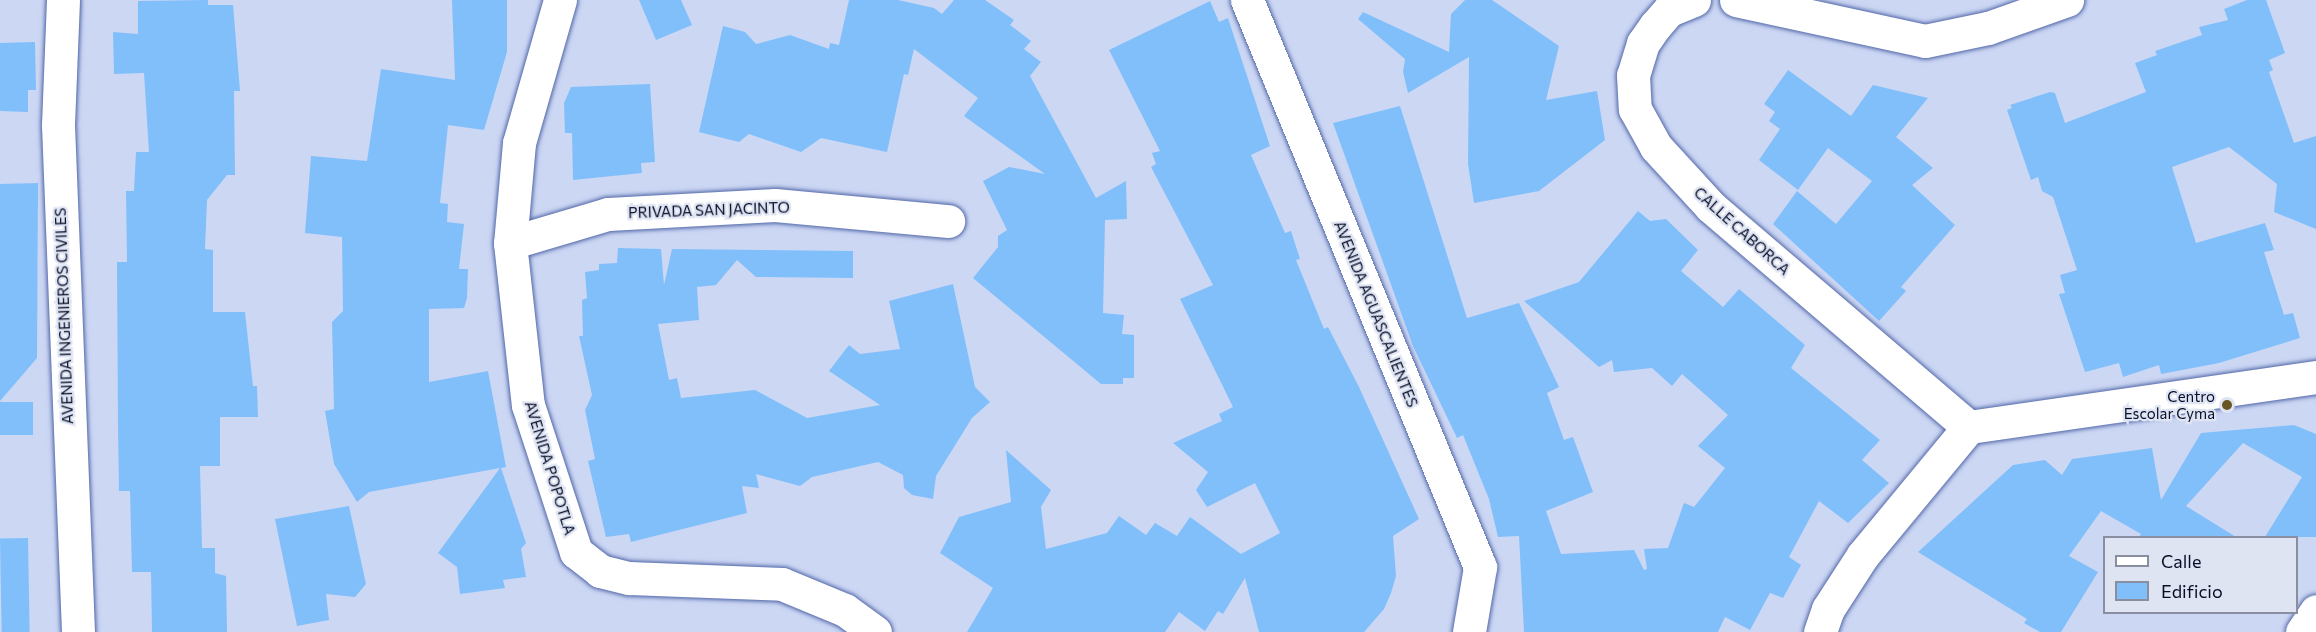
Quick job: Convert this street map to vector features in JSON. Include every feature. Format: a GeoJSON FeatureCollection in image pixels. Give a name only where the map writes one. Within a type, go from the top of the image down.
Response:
{"type":"FeatureCollection","features":[{"type":"Feature","properties":{"kind":"street","name":"AVENIDA INGENIEROS CIVILES"},"geometry":{"type":"LineString","coordinates":[[63,0],[58,125],[78,632]]}},
{"type":"Feature","properties":{"kind":"street","name":"AVENIDA POPOTLA"},"geometry":{"type":"LineString","coordinates":[[560,0],[519,143],[510,243],[528,405],[576,552],[600,571],[629,578],[782,584],[845,610],[874,632]]}},
{"type":"Feature","properties":{"kind":"street","name":"AVENIDA AGUASCALIENTES"},"geometry":{"type":"LineString","coordinates":[[1247,0],[1480,567],[1469,632]]}},
{"type":"Feature","properties":{"kind":"street"},"geometry":{"type":"LineString","coordinates":[[1736,0],[1925,41],[1988,28],[2067,0]]}},
{"type":"Feature","properties":{"kind":"street","name":"CALLE CABORCA"},"geometry":{"type":"LineString","coordinates":[[1686,1],[1669,10],[1643,43],[1633,75],[1635,109],[1656,147],[1711,207],[1968,427]]}},
{"type":"Feature","properties":{"kind":"street","name":"PRIVADA SAN JACINTO"},"geometry":{"type":"LineString","coordinates":[[510,243],[608,214],[775,205],[948,221]]}},
{"type":"Feature","properties":{"kind":"street"},"geometry":{"type":"LineString","coordinates":[[1820,632],[1828,609],[1863,555],[1968,427],[2316,377]]}},
{"type":"Feature","properties":{"kind":"street"},"geometry":{"type":"LineString","coordinates":[[2302,632],[2316,611]]}},
{"type":"Feature","properties":{"kind":"building"},"geometry":{"type":"Polygon","coordinates":[[[208,0],[208,5],[233,5],[240,91],[234,91],[235,175],[227,175],[207,200],[205,249],[213,250],[213,312],[245,312],[253,386],[257,386],[258,417],[220,417],[220,466],[200,466],[202,548],[215,548],[215,573],[226,576],[227,632],[152,632],[151,572],[132,572],[130,491],[119,491],[118,427],[117,262],[127,262],[126,191],[134,191],[136,152],[149,152],[144,73],[114,74],[113,32],[138,34],[138,1],[208,0]]]}},
{"type":"Feature","properties":{"kind":"building"},"geometry":{"type":"Polygon","coordinates":[[[452,0],[507,0],[507,52],[484,130],[448,125],[440,203],[448,204],[447,222],[464,224],[459,269],[468,269],[467,298],[464,308],[429,309],[429,382],[488,371],[506,467],[501,468],[526,543],[521,549],[526,577],[503,580],[505,588],[460,594],[457,567],[438,553],[500,468],[369,492],[357,502],[334,464],[325,411],[334,409],[332,322],[343,311],[342,237],[305,233],[311,156],[367,161],[381,69],[455,80],[452,0]]]}},
{"type":"Feature","properties":{"kind":"building"},"geometry":{"type":"Polygon","coordinates":[[[639,0],[681,0],[692,25],[656,40],[639,0]]]}},
{"type":"Feature","properties":{"kind":"building"},"geometry":{"type":"Polygon","coordinates":[[[849,0],[898,0],[934,8],[942,14],[954,0],[985,0],[1014,20],[1010,25],[1031,41],[1024,49],[1041,62],[1030,76],[1096,198],[1126,181],[1127,219],[1105,220],[1103,313],[1124,315],[1122,334],[1134,335],[1134,378],[1123,378],[1123,384],[1101,384],[973,278],[998,247],[998,236],[1007,230],[983,181],[1009,167],[1045,174],[964,116],[978,98],[914,49],[908,75],[904,74],[887,152],[821,138],[801,152],[749,134],[739,142],[699,132],[723,26],[745,32],[756,44],[790,35],[829,49],[830,43],[839,45],[849,0]]]}},
{"type":"Feature","properties":{"kind":"building"},"geometry":{"type":"Polygon","coordinates":[[[1465,0],[1492,0],[1559,46],[1546,100],[1597,91],[1605,140],[1539,191],[1474,203],[1468,164],[1469,57],[1408,93],[1403,72],[1405,59],[1358,19],[1363,12],[1449,52],[1451,14],[1465,0]]]}},
{"type":"Feature","properties":{"kind":"building"},"geometry":{"type":"Polygon","coordinates":[[[2247,0],[2266,0],[2285,53],[2269,60],[2273,70],[2269,72],[2294,143],[2316,136],[2316,229],[2274,212],[2277,184],[2229,147],[2172,167],[2196,243],[2265,223],[2274,250],[2264,252],[2284,315],[2293,313],[2300,338],[2219,363],[2161,374],[2159,365],[2123,377],[2119,363],[2085,372],[2059,294],[2065,293],[2060,275],[2077,270],[2053,197],[2042,191],[2038,177],[2031,180],[2007,110],[2012,108],[2010,105],[2050,92],[2055,93],[2065,123],[2146,92],[2135,63],[2157,55],[2155,51],[2202,35],[2199,27],[2228,20],[2224,9],[2247,0]]]}},
{"type":"Feature","properties":{"kind":"building"},"geometry":{"type":"Polygon","coordinates":[[[1210,1],[1219,22],[1228,18],[1270,146],[1251,155],[1285,233],[1291,231],[1300,259],[1296,260],[1324,329],[1328,327],[1359,387],[1419,519],[1393,536],[1396,576],[1391,593],[1384,609],[1364,632],[1259,632],[1245,578],[1223,614],[1218,611],[1205,631],[1179,612],[1165,632],[967,632],[993,588],[940,553],[959,517],[1011,502],[1006,450],[1051,490],[1041,507],[1046,549],[1107,533],[1119,516],[1146,535],[1155,523],[1177,536],[1190,517],[1241,554],[1280,533],[1255,483],[1207,507],[1196,490],[1208,472],[1173,443],[1222,421],[1219,414],[1233,407],[1180,299],[1213,285],[1151,167],[1156,164],[1152,153],[1160,151],[1109,50],[1210,1]]]}},
{"type":"Feature","properties":{"kind":"building"},"geometry":{"type":"Polygon","coordinates":[[[35,42],[36,90],[28,90],[28,112],[0,111],[0,43],[35,42]]]}},
{"type":"Feature","properties":{"kind":"building"},"geometry":{"type":"Polygon","coordinates":[[[1788,70],[1851,116],[1873,85],[1928,98],[1896,137],[1933,168],[1912,185],[1955,225],[1901,287],[1906,291],[1879,321],[1773,224],[1797,191],[1836,224],[1872,181],[1828,148],[1798,190],[1759,160],[1780,129],[1769,121],[1775,112],[1764,104],[1788,70]]]}},
{"type":"Feature","properties":{"kind":"building"},"geometry":{"type":"Polygon","coordinates":[[[650,84],[655,162],[641,163],[642,173],[573,180],[572,133],[565,133],[564,103],[571,87],[650,84]]]}},
{"type":"Feature","properties":{"kind":"building"},"geometry":{"type":"Polygon","coordinates":[[[1400,106],[1467,318],[1519,303],[1559,387],[1547,393],[1564,440],[1573,437],[1593,492],[1546,511],[1561,554],[1634,550],[1644,570],[1647,569],[1644,549],[1668,548],[1684,503],[1694,507],[1725,468],[1698,446],[1728,415],[1682,374],[1672,386],[1652,368],[1614,372],[1612,360],[1599,367],[1524,301],[1579,282],[1638,211],[1650,221],[1666,219],[1698,250],[1681,271],[1723,307],[1739,289],[1805,345],[1791,368],[1880,440],[1862,460],[1889,483],[1848,523],[1819,501],[1789,557],[1801,565],[1783,598],[1770,593],[1750,630],[1725,617],[1718,632],[1524,632],[1519,536],[1498,537],[1489,499],[1463,435],[1457,438],[1413,346],[1333,123],[1400,106]]]}},
{"type":"Feature","properties":{"kind":"building"},"geometry":{"type":"Polygon","coordinates":[[[38,183],[37,358],[0,401],[0,184],[38,183]]]}},
{"type":"Feature","properties":{"kind":"building"},"geometry":{"type":"Polygon","coordinates":[[[618,248],[661,249],[664,285],[672,249],[853,251],[853,278],[756,277],[737,260],[716,285],[697,287],[699,320],[658,324],[669,380],[677,378],[681,398],[755,390],[807,418],[880,405],[829,371],[849,345],[860,354],[900,349],[889,301],[953,284],[975,387],[990,402],[972,418],[936,476],[933,499],[912,495],[904,488],[903,475],[878,462],[812,477],[800,486],[756,474],[759,488],[742,486],[747,513],[631,542],[629,534],[606,537],[588,461],[595,459],[585,410],[592,395],[579,336],[583,336],[582,300],[587,298],[585,272],[599,270],[599,264],[617,263],[618,248]]]}},
{"type":"Feature","properties":{"kind":"building"},"geometry":{"type":"Polygon","coordinates":[[[0,402],[33,402],[33,435],[0,435],[0,402]]]}},
{"type":"Feature","properties":{"kind":"building"},"geometry":{"type":"Polygon","coordinates":[[[2294,425],[2316,434],[2316,537],[2266,536],[2302,477],[2243,443],[2186,506],[2234,536],[2140,536],[2141,534],[2101,511],[2069,556],[2098,572],[2061,632],[2040,632],[2024,623],[2027,619],[1918,552],[2013,465],[2045,460],[2062,475],[2072,459],[2152,448],[2161,500],[2201,433],[2294,425]]]}},
{"type":"Feature","properties":{"kind":"building"},"geometry":{"type":"Polygon","coordinates":[[[349,506],[366,584],[355,597],[326,594],[329,620],[297,626],[275,519],[349,506]]]}},
{"type":"Feature","properties":{"kind":"building"},"geometry":{"type":"Polygon","coordinates":[[[0,538],[28,538],[30,632],[2,632],[0,538]]]}},
{"type":"Feature","properties":{"kind":"place","name":"Centro Escolar Cyma"},"geometry":{"type":"Point","coordinates":[2227,405]}}]}
